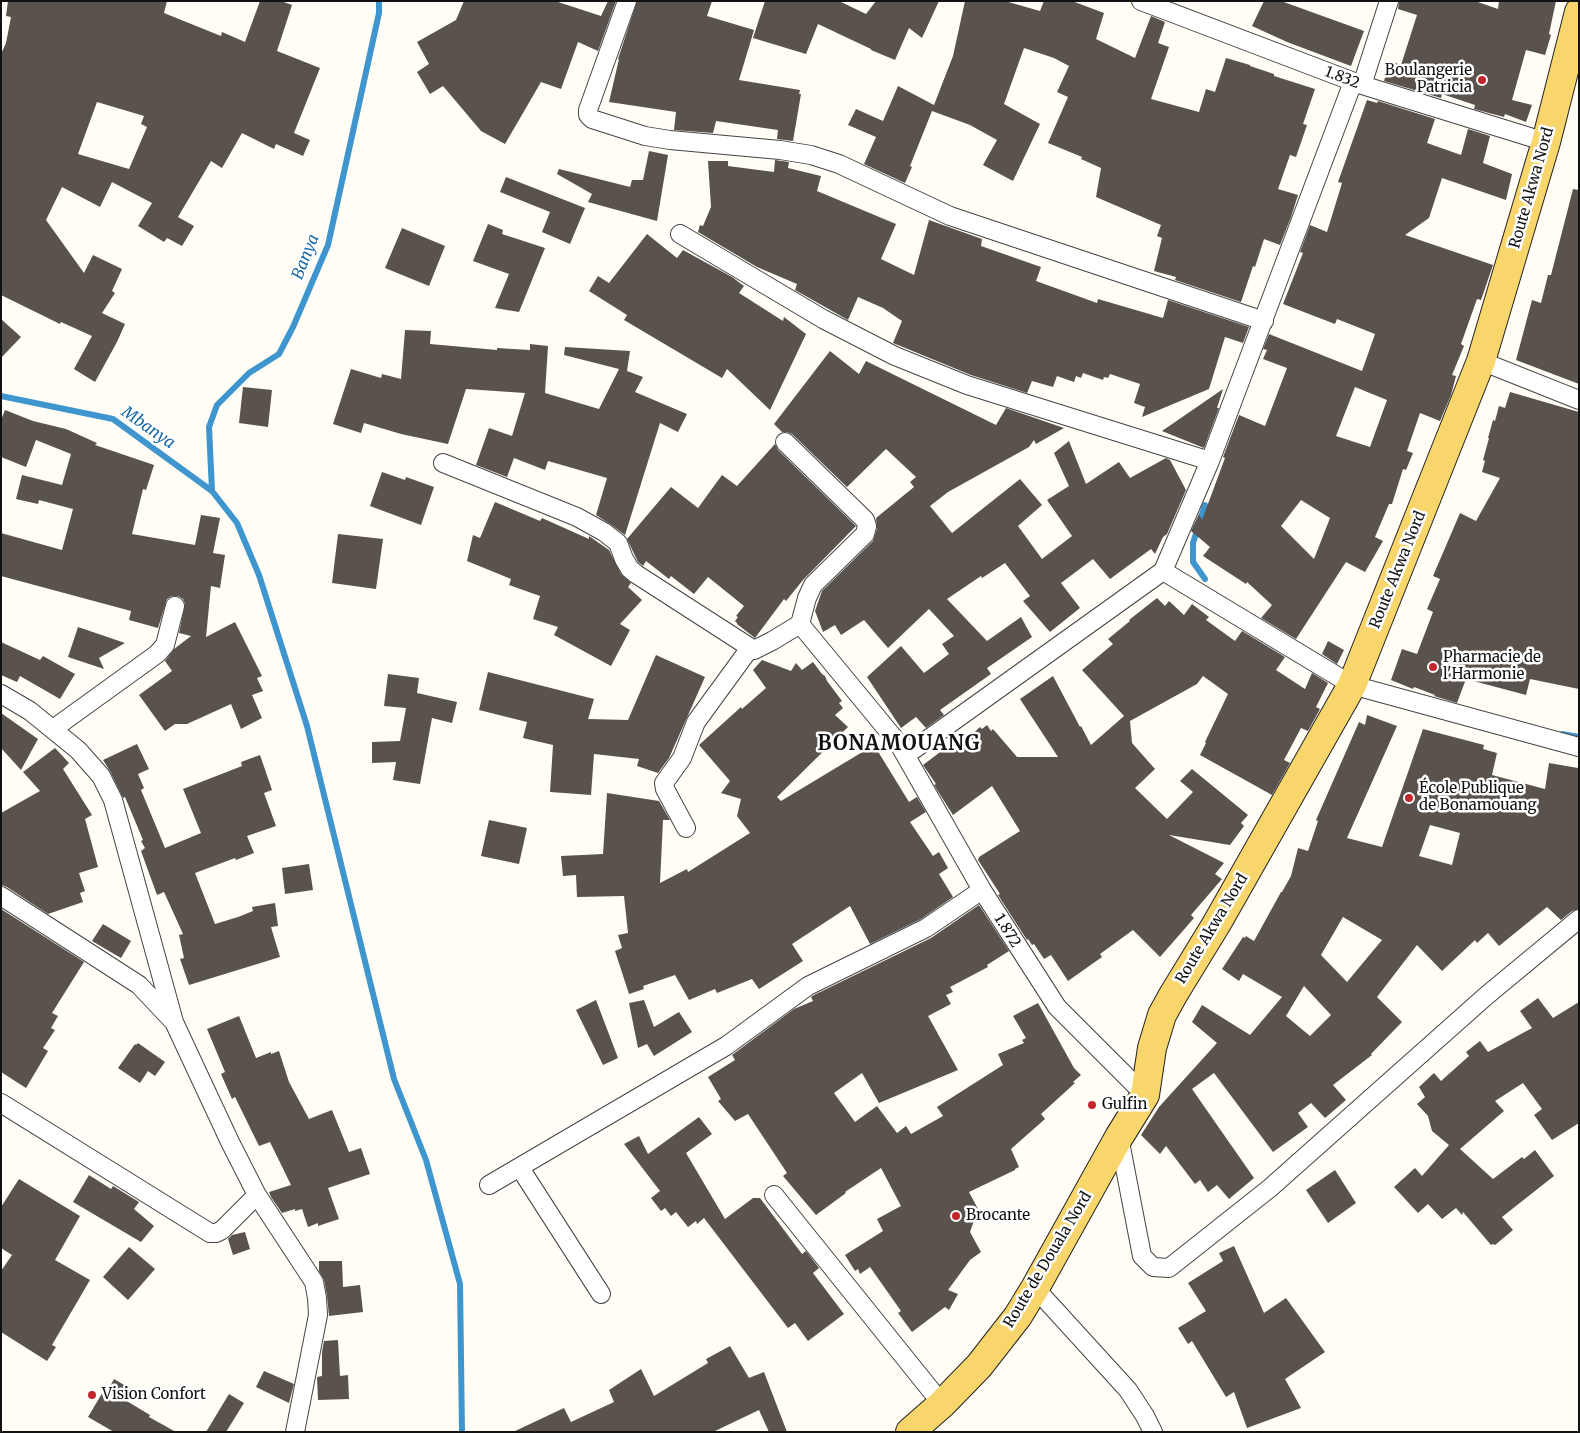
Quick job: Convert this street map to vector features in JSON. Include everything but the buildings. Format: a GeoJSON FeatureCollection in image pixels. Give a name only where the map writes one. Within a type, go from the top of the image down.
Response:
{"type":"FeatureCollection","features":[{"type":"Feature","properties":{"kind":"main road","name":"Route Akwa Nord"},"geometry":{"type":"LineString","coordinates":[[1145,1095],[1152,1048],[1162,1015],[1217,924],[1352,685],[1481,361],[1546,142],[1579,12]]}},
{"type":"Feature","properties":{"kind":"main road","name":"Route de Douala Nord"},"geometry":{"type":"LineString","coordinates":[[910,1432],[942,1404],[979,1366],[1018,1316],[1119,1137],[1145,1095]]}},
{"type":"Feature","properties":{"kind":"street"},"geometry":{"type":"LineString","coordinates":[[627,1],[588,110],[588,115],[592,119],[645,136],[811,155],[839,164],[950,216],[1264,321]]}},
{"type":"Feature","properties":{"kind":"street","name":"1.832"},"geometry":{"type":"LineString","coordinates":[[1141,1],[1358,84],[1546,142]]}},
{"type":"Feature","properties":{"kind":"street"},"geometry":{"type":"LineString","coordinates":[[899,744],[910,750],[917,748],[1163,571],[1210,461],[1389,1]]}},
{"type":"Feature","properties":{"kind":"street"},"geometry":{"type":"LineString","coordinates":[[680,234],[823,320],[895,356],[967,385],[1210,461]]}},
{"type":"Feature","properties":{"kind":"street"},"geometry":{"type":"LineString","coordinates":[[1481,361],[1579,400]]}},
{"type":"Feature","properties":{"kind":"street"},"geometry":{"type":"LineString","coordinates":[[443,463],[577,517],[604,532],[618,543],[627,564],[636,574],[754,650],[800,624],[807,598],[813,585],[865,534],[867,526],[865,520],[785,442]]}},
{"type":"Feature","properties":{"kind":"street"},"geometry":{"type":"LineString","coordinates":[[1163,571],[1352,685],[1579,747]]}},
{"type":"Feature","properties":{"kind":"street"},"geometry":{"type":"LineString","coordinates":[[53,729],[157,654],[165,645],[176,606]]}},
{"type":"Feature","properties":{"kind":"street","name":"1.872"},"geometry":{"type":"LineString","coordinates":[[800,624],[899,744],[982,890],[1057,1007],[1145,1095]]}},
{"type":"Feature","properties":{"kind":"street"},"geometry":{"type":"LineString","coordinates":[[686,828],[665,789],[664,783],[682,758],[696,722],[750,648]]}},
{"type":"Feature","properties":{"kind":"street"},"geometry":{"type":"LineString","coordinates":[[1,694],[30,711],[78,750],[100,776],[113,800],[174,1022],[257,1195],[314,1282],[318,1315],[295,1432]]}},
{"type":"Feature","properties":{"kind":"street"},"geometry":{"type":"LineString","coordinates":[[489,1186],[726,1046],[808,986],[926,928],[982,890]]}},
{"type":"Feature","properties":{"kind":"street"},"geometry":{"type":"LineString","coordinates":[[1,896],[140,986],[174,1022]]}},
{"type":"Feature","properties":{"kind":"street"},"geometry":{"type":"LineString","coordinates":[[1119,1137],[1142,1256],[1152,1267],[1169,1268],[1270,1188],[1486,996],[1579,919]]}},
{"type":"Feature","properties":{"kind":"street"},"geometry":{"type":"LineString","coordinates":[[1,1103],[210,1233],[222,1230],[257,1195]]}},
{"type":"Feature","properties":{"kind":"street"},"geometry":{"type":"LineString","coordinates":[[520,1168],[601,1294]]}},
{"type":"Feature","properties":{"kind":"street"},"geometry":{"type":"LineString","coordinates":[[774,1195],[942,1404]]}},
{"type":"Feature","properties":{"kind":"street"},"geometry":{"type":"LineString","coordinates":[[1035,1288],[1128,1390],[1153,1432]]}},
{"type":"Feature","properties":{"kind":"waterway","name":"Banya"},"geometry":{"type":"LineString","coordinates":[[212,491],[209,427],[217,405],[249,373],[279,354],[293,327],[328,245],[379,13],[379,1]]}},
{"type":"Feature","properties":{"kind":"waterway","name":"Mbanya"},"geometry":{"type":"LineString","coordinates":[[1,396],[113,419],[212,491],[237,523],[259,575],[307,726],[394,1079],[426,1160],[460,1284],[462,1432]]}},
{"type":"Feature","properties":{"kind":"waterway"},"geometry":{"type":"LineString","coordinates":[[1205,505],[1193,543],[1193,562],[1205,579]]}},
{"type":"Feature","properties":{"kind":"waterway"},"geometry":{"type":"LineString","coordinates":[[1562,734],[1579,737]]}},
{"type":"Feature","properties":{"kind":"place","name":"Boulangerie Patricia"},"geometry":{"type":"Point","coordinates":[1482,80]}},
{"type":"Feature","properties":{"kind":"place","name":"Pharmacie de l'Harmonie"},"geometry":{"type":"Point","coordinates":[1433,667]}},
{"type":"Feature","properties":{"kind":"place","name":"École Publique de Bonamouang"},"geometry":{"type":"Point","coordinates":[1409,798]}},
{"type":"Feature","properties":{"kind":"place","name":"Gulfin"},"geometry":{"type":"Point","coordinates":[1092,1105]}},
{"type":"Feature","properties":{"kind":"place","name":"Brocante"},"geometry":{"type":"Point","coordinates":[956,1216]}},
{"type":"Feature","properties":{"kind":"place","name":"Vision Confort"},"geometry":{"type":"Point","coordinates":[92,1395]}},
{"type":"Feature","properties":{"kind":"district","name":"BONAMOUANG"},"geometry":{"type":"Point","coordinates":[899,744]}}]}
